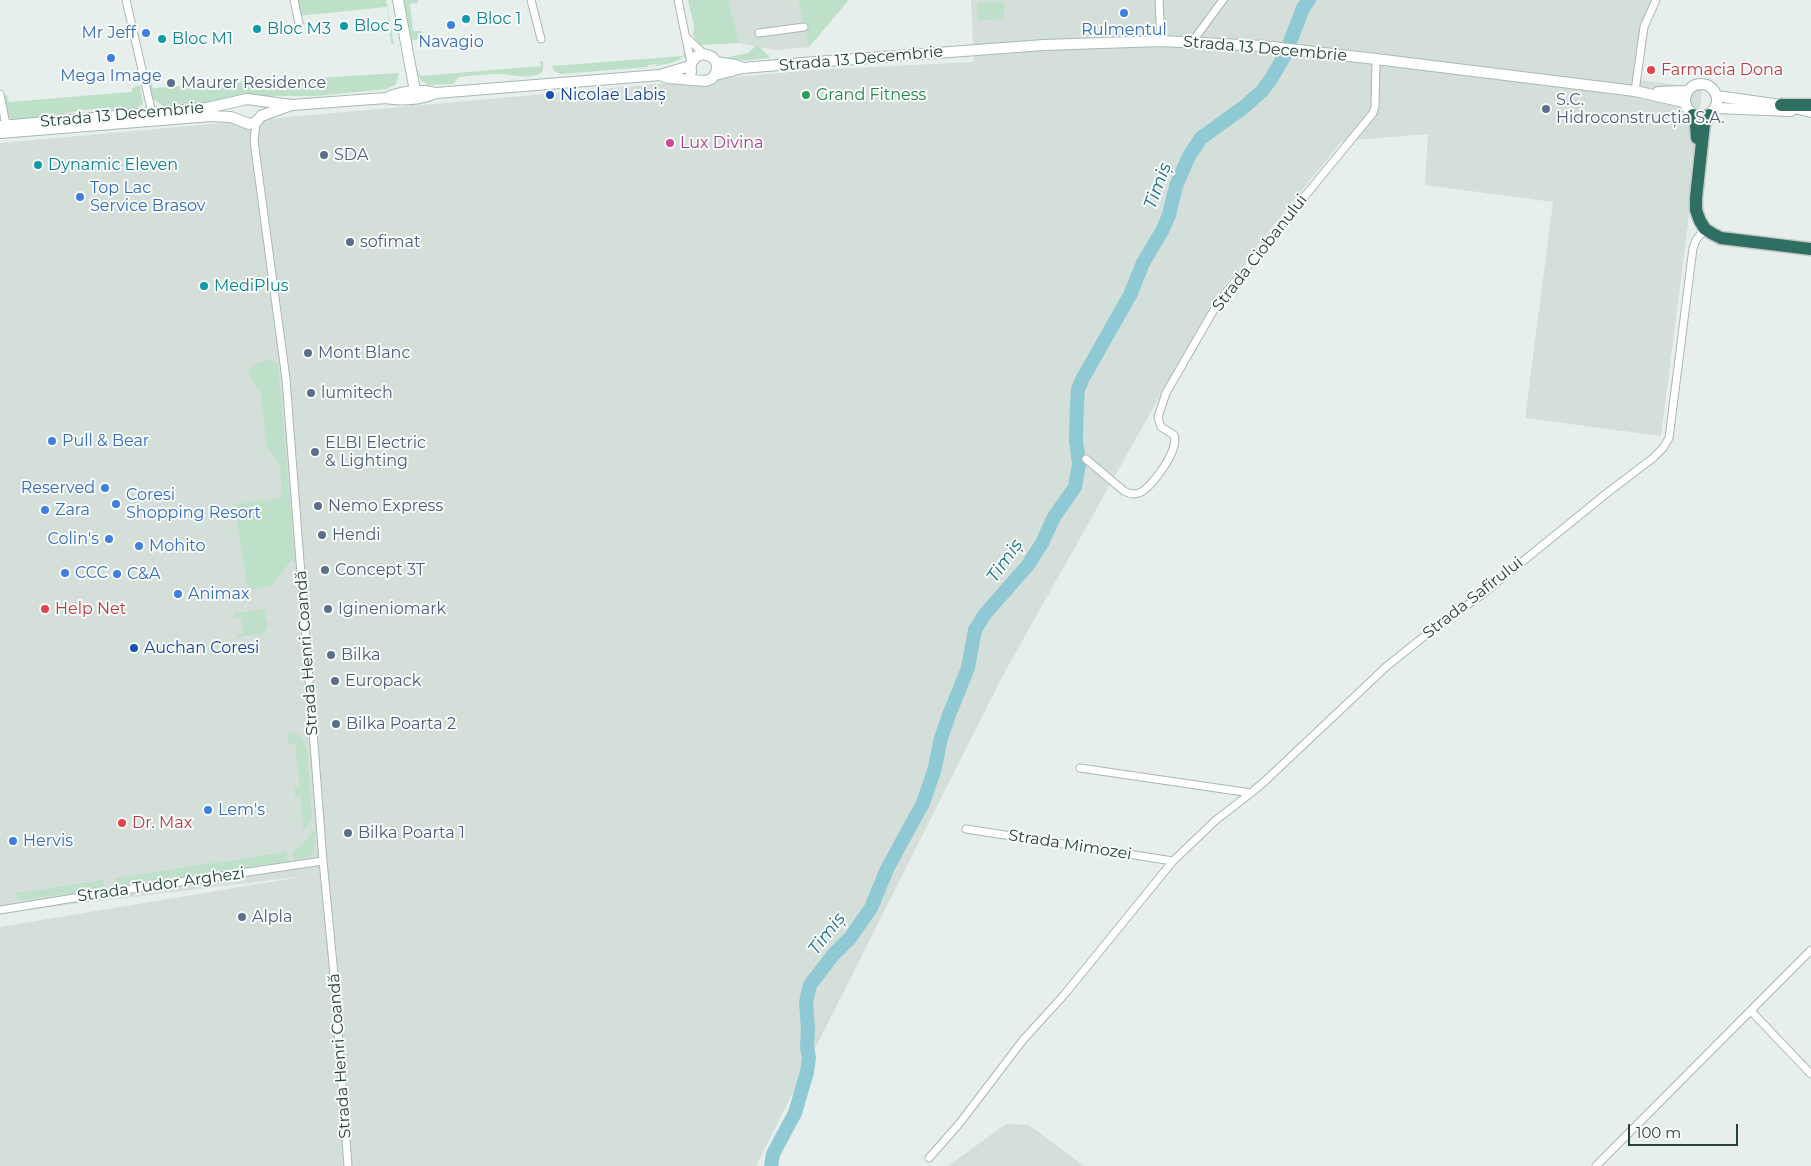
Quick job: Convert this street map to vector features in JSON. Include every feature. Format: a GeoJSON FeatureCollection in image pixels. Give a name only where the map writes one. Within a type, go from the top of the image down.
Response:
{"type":"FeatureCollection","features":[{"type":"Feature","properties":{"kind":"highway"},"geometry":{"type":"LineString","coordinates":[[1781,105],[1805,108]]}},
{"type":"Feature","properties":{"kind":"highway"},"geometry":{"type":"LineString","coordinates":[[1697,183],[1704,124],[1712,111]]}},
{"type":"Feature","properties":{"kind":"highway"},"geometry":{"type":"LineString","coordinates":[[1693,115],[1696,125],[1696,210],[1705,229],[1721,238],[1811,248]]}},
{"type":"Feature","properties":{"kind":"main road"},"geometry":{"type":"LineString","coordinates":[[398,0],[415,91]]}},
{"type":"Feature","properties":{"kind":"main road","name":"Strada 13 Decembrie"},"geometry":{"type":"LineString","coordinates":[[660,75],[668,78],[707,81],[715,75],[743,68],[984,49],[1161,41],[1263,46],[1376,58],[1635,91],[1679,100],[1685,103]]}},
{"type":"Feature","properties":{"kind":"main road","name":"Strada 13 Decembrie"},"geometry":{"type":"LineString","coordinates":[[2,128],[207,108],[243,100],[292,105],[386,98],[398,100],[416,99],[425,98],[436,93],[660,75],[691,65],[695,58],[704,54],[712,57],[716,62],[743,68]]}},
{"type":"Feature","properties":{"kind":"main road"},"geometry":{"type":"LineString","coordinates":[[715,75],[716,62]]}},
{"type":"Feature","properties":{"kind":"main road"},"geometry":{"type":"LineString","coordinates":[[691,65],[692,74],[697,80]]}},
{"type":"Feature","properties":{"kind":"main road"},"geometry":{"type":"LineString","coordinates":[[1781,105],[1717,96],[1712,88],[1704,84],[1694,85],[1687,91],[1685,103],[1686,108],[1693,115],[1698,116],[1712,111],[1781,112],[1805,108],[1811,112]]}},
{"type":"Feature","properties":{"kind":"main road","name":"Strada 13 Decembrie"},"geometry":{"type":"LineString","coordinates":[[386,98],[398,93],[415,91],[426,90],[436,93]]}},
{"type":"Feature","properties":{"kind":"main road","name":"Strada 13 Decembrie"},"geometry":{"type":"LineString","coordinates":[[1635,91],[1687,91]]}},
{"type":"Feature","properties":{"kind":"main road"},"geometry":{"type":"LineString","coordinates":[[1712,111],[1717,96]]}},
{"type":"Feature","properties":{"kind":"main road"},"geometry":{"type":"LineString","coordinates":[[243,100],[236,109],[250,120],[261,108],[254,100]]}},
{"type":"Feature","properties":{"kind":"main road","name":"Strada 13 Decembrie"},"geometry":{"type":"LineString","coordinates":[[2,128],[211,116],[250,120],[292,105]]}},
{"type":"Feature","properties":{"kind":"street"},"geometry":{"type":"LineString","coordinates":[[126,0],[152,113]]}},
{"type":"Feature","properties":{"kind":"street"},"geometry":{"type":"LineString","coordinates":[[294,0],[299,23]]}},
{"type":"Feature","properties":{"kind":"street"},"geometry":{"type":"LineString","coordinates":[[531,0],[541,39]]}},
{"type":"Feature","properties":{"kind":"street"},"geometry":{"type":"LineString","coordinates":[[678,0],[691,65]]}},
{"type":"Feature","properties":{"kind":"street"},"geometry":{"type":"LineString","coordinates":[[1159,0],[1161,41]]}},
{"type":"Feature","properties":{"kind":"street"},"geometry":{"type":"LineString","coordinates":[[1192,42],[1223,0]]}},
{"type":"Feature","properties":{"kind":"street"},"geometry":{"type":"LineString","coordinates":[[1635,91],[1644,27],[1656,0]]}},
{"type":"Feature","properties":{"kind":"street"},"geometry":{"type":"LineString","coordinates":[[759,33],[804,27]]}},
{"type":"Feature","properties":{"kind":"street"},"geometry":{"type":"LineString","coordinates":[[687,38],[704,54]]}},
{"type":"Feature","properties":{"kind":"street","name":"Strada Ciobanului"},"geometry":{"type":"LineString","coordinates":[[1086,459],[1124,491],[1131,494],[1139,493],[1146,488],[1164,469],[1176,442],[1174,435],[1161,427],[1158,417],[1166,393],[1219,301],[1373,113],[1375,107],[1376,58]]}},
{"type":"Feature","properties":{"kind":"street"},"geometry":{"type":"LineString","coordinates":[[0,94],[2,128]]}},
{"type":"Feature","properties":{"kind":"street","name":"Strada Henri Coandă"},"geometry":{"type":"LineString","coordinates":[[250,120],[286,379],[348,1166]]}},
{"type":"Feature","properties":{"kind":"street","name":"Strada Safirului"},"geometry":{"type":"LineString","coordinates":[[929,1158],[1023,1040],[1064,995],[1173,862],[1216,820],[1265,782],[1387,666],[1432,630],[1480,596],[1653,458],[1662,448],[1669,438],[1693,248],[1696,240],[1705,229]]}},
{"type":"Feature","properties":{"kind":"street"},"geometry":{"type":"LineString","coordinates":[[1080,768],[1251,793]]}},
{"type":"Feature","properties":{"kind":"street","name":"Strada Mimozei"},"geometry":{"type":"LineString","coordinates":[[966,829],[1173,862]]}},
{"type":"Feature","properties":{"kind":"street","name":"Strada Tudor Arghezi"},"geometry":{"type":"LineString","coordinates":[[0,910],[323,861]]}},
{"type":"Feature","properties":{"kind":"street"},"geometry":{"type":"LineString","coordinates":[[1596,1166],[1811,950]]}},
{"type":"Feature","properties":{"kind":"street"},"geometry":{"type":"LineString","coordinates":[[1751,1011],[1811,1074]]}},
{"type":"Feature","properties":{"kind":"shaded area"},"geometry":{"type":"Polygon","coordinates":[[[729,0],[798,0],[809,47],[774,50],[739,43],[729,0]]]}},
{"type":"Feature","properties":{"kind":"shaded area"},"geometry":{"type":"Polygon","coordinates":[[[971,0],[1658,0],[1646,30],[1639,80],[1702,88],[1695,168],[1661,436],[1525,418],[1553,202],[1425,185],[1428,134],[1342,141],[1216,296],[1002,677],[756,1166],[0,1166],[0,927],[306,876],[0,913],[0,143],[812,70],[974,62],[971,0]]]}},
{"type":"Feature","properties":{"kind":"shaded area"},"geometry":{"type":"Polygon","coordinates":[[[1006,1124],[1029,1125],[1084,1166],[948,1166],[1006,1124]]]}},
{"type":"Feature","properties":{"kind":"green space"},"geometry":{"type":"Polygon","coordinates":[[[296,0],[386,0],[394,45],[391,43],[387,7],[298,16],[296,0]]]}},
{"type":"Feature","properties":{"kind":"green space"},"geometry":{"type":"Polygon","coordinates":[[[404,0],[418,0],[418,3],[410,4],[413,31],[422,31],[423,37],[431,36],[431,38],[412,40],[413,47],[410,38],[404,0]]]}},
{"type":"Feature","properties":{"kind":"green space"},"geometry":{"type":"Polygon","coordinates":[[[688,0],[729,0],[739,43],[701,45],[693,34],[694,26],[688,0]]]}},
{"type":"Feature","properties":{"kind":"green space"},"geometry":{"type":"Polygon","coordinates":[[[798,0],[849,0],[809,47],[798,0]]]}},
{"type":"Feature","properties":{"kind":"green space"},"geometry":{"type":"Polygon","coordinates":[[[1004,2],[1004,19],[978,20],[977,3],[1004,2]]]}},
{"type":"Feature","properties":{"kind":"green space"},"geometry":{"type":"Polygon","coordinates":[[[682,39],[685,58],[684,56],[674,62],[663,65],[656,66],[656,64],[648,65],[648,67],[561,74],[554,71],[552,66],[683,56],[682,39]]]}},
{"type":"Feature","properties":{"kind":"green space"},"geometry":{"type":"Polygon","coordinates":[[[757,45],[769,58],[743,60],[728,57],[748,53],[757,45]]]}},
{"type":"Feature","properties":{"kind":"green space"},"geometry":{"type":"Polygon","coordinates":[[[540,61],[543,61],[543,71],[534,76],[499,74],[459,77],[453,84],[429,85],[421,81],[416,69],[418,69],[420,76],[541,66],[540,61]]]}},
{"type":"Feature","properties":{"kind":"green space"},"geometry":{"type":"Polygon","coordinates":[[[399,73],[396,84],[387,89],[315,96],[269,96],[164,107],[153,99],[148,82],[151,81],[153,88],[399,73]]]}},
{"type":"Feature","properties":{"kind":"green space"},"geometry":{"type":"Polygon","coordinates":[[[135,86],[140,86],[143,104],[139,107],[125,110],[92,109],[35,120],[11,119],[7,113],[3,97],[7,95],[9,102],[132,92],[132,88],[135,88],[135,86]]]}},
{"type":"Feature","properties":{"kind":"green space"},"geometry":{"type":"Polygon","coordinates":[[[269,359],[278,364],[295,558],[294,563],[291,560],[273,585],[248,591],[234,505],[282,497],[280,466],[267,447],[260,390],[250,379],[248,369],[252,369],[254,365],[269,359]]]}},
{"type":"Feature","properties":{"kind":"green space"},"geometry":{"type":"Polygon","coordinates":[[[265,609],[266,620],[269,624],[264,633],[237,637],[237,635],[243,634],[241,617],[234,617],[234,613],[265,609]]]}},
{"type":"Feature","properties":{"kind":"green space"},"geometry":{"type":"Polygon","coordinates":[[[291,732],[302,738],[307,750],[312,819],[303,830],[301,795],[295,796],[294,787],[300,786],[295,743],[288,744],[287,733],[291,732]]]}},
{"type":"Feature","properties":{"kind":"green space"},"geometry":{"type":"Polygon","coordinates":[[[315,829],[314,853],[294,860],[292,851],[301,846],[315,829]]]}},
{"type":"Feature","properties":{"kind":"green space"},"geometry":{"type":"Polygon","coordinates":[[[286,852],[288,861],[120,885],[116,882],[115,878],[286,852]]]}},
{"type":"Feature","properties":{"kind":"green space"},"geometry":{"type":"Polygon","coordinates":[[[103,880],[104,886],[100,889],[22,900],[17,898],[16,893],[103,880]]]}},
{"type":"Feature","properties":{"kind":"waterway","name":"Timiș"},"geometry":{"type":"LineString","coordinates":[[771,1166],[773,1154],[795,1113],[807,1072],[809,1058],[806,1002],[810,985],[833,955],[850,938],[871,908],[887,869],[923,803],[934,771],[941,738],[968,668],[975,630],[985,614],[1028,565],[1042,543],[1054,517],[1075,487],[1079,464],[1076,440],[1078,389],[1083,378],[1130,295],[1143,263],[1162,231],[1169,215],[1176,186],[1189,156],[1201,138],[1244,107],[1262,91],[1285,55],[1303,8],[1309,0]]}},
{"type":"Feature","properties":{"kind":"place","name":"Rulmentul"},"geometry":{"type":"Point","coordinates":[1124,13]}},
{"type":"Feature","properties":{"kind":"place","name":"Bloc 1"},"geometry":{"type":"Point","coordinates":[466,19]}},
{"type":"Feature","properties":{"kind":"place","name":"Navagio"},"geometry":{"type":"Point","coordinates":[451,25]}},
{"type":"Feature","properties":{"kind":"place","name":"Bloc 5"},"geometry":{"type":"Point","coordinates":[344,26]}},
{"type":"Feature","properties":{"kind":"place","name":"Bloc M3"},"geometry":{"type":"Point","coordinates":[257,29]}},
{"type":"Feature","properties":{"kind":"place","name":"Mr Jeff"},"geometry":{"type":"Point","coordinates":[146,33]}},
{"type":"Feature","properties":{"kind":"place","name":"Bloc M1"},"geometry":{"type":"Point","coordinates":[162,39]}},
{"type":"Feature","properties":{"kind":"place","name":"Mega Image"},"geometry":{"type":"Point","coordinates":[111,58]}},
{"type":"Feature","properties":{"kind":"place","name":"Farmacia Dona"},"geometry":{"type":"Point","coordinates":[1651,70]}},
{"type":"Feature","properties":{"kind":"place","name":"Maurer Residence"},"geometry":{"type":"Point","coordinates":[171,83]}},
{"type":"Feature","properties":{"kind":"place","name":"Nicolae Labiș"},"geometry":{"type":"Point","coordinates":[550,95]}},
{"type":"Feature","properties":{"kind":"place","name":"Grand Fitness"},"geometry":{"type":"Point","coordinates":[806,95]}},
{"type":"Feature","properties":{"kind":"place","name":"S.C. Hidroconstrucția S.A."},"geometry":{"type":"Point","coordinates":[1546,109]}},
{"type":"Feature","properties":{"kind":"place","name":"Lux Divina"},"geometry":{"type":"Point","coordinates":[670,143]}},
{"type":"Feature","properties":{"kind":"place","name":"SDA"},"geometry":{"type":"Point","coordinates":[324,155]}},
{"type":"Feature","properties":{"kind":"place","name":"Dynamic Eleven"},"geometry":{"type":"Point","coordinates":[38,165]}},
{"type":"Feature","properties":{"kind":"place","name":"Top Lac Service Brasov"},"geometry":{"type":"Point","coordinates":[80,197]}},
{"type":"Feature","properties":{"kind":"place","name":"sofimat"},"geometry":{"type":"Point","coordinates":[350,242]}},
{"type":"Feature","properties":{"kind":"place","name":"MediPlus"},"geometry":{"type":"Point","coordinates":[204,286]}},
{"type":"Feature","properties":{"kind":"place","name":"Mont Blanc"},"geometry":{"type":"Point","coordinates":[308,353]}},
{"type":"Feature","properties":{"kind":"place","name":"lumitech"},"geometry":{"type":"Point","coordinates":[311,393]}},
{"type":"Feature","properties":{"kind":"place","name":"Pull & Bear"},"geometry":{"type":"Point","coordinates":[52,441]}},
{"type":"Feature","properties":{"kind":"place","name":"ELBI Electric & Lighting"},"geometry":{"type":"Point","coordinates":[315,452]}},
{"type":"Feature","properties":{"kind":"place","name":"Reserved"},"geometry":{"type":"Point","coordinates":[105,488]}},
{"type":"Feature","properties":{"kind":"place","name":"Coresi Shopping Resort"},"geometry":{"type":"Point","coordinates":[116,504]}},
{"type":"Feature","properties":{"kind":"place","name":"Nemo Express"},"geometry":{"type":"Point","coordinates":[318,506]}},
{"type":"Feature","properties":{"kind":"place","name":"Zara"},"geometry":{"type":"Point","coordinates":[45,510]}},
{"type":"Feature","properties":{"kind":"place","name":"Hendi"},"geometry":{"type":"Point","coordinates":[322,535]}},
{"type":"Feature","properties":{"kind":"place","name":"Colin's"},"geometry":{"type":"Point","coordinates":[109,539]}},
{"type":"Feature","properties":{"kind":"place","name":"Mohito"},"geometry":{"type":"Point","coordinates":[139,546]}},
{"type":"Feature","properties":{"kind":"place","name":"Concept 3T"},"geometry":{"type":"Point","coordinates":[325,570]}},
{"type":"Feature","properties":{"kind":"place","name":"CCC"},"geometry":{"type":"Point","coordinates":[65,573]}},
{"type":"Feature","properties":{"kind":"place","name":"C&A"},"geometry":{"type":"Point","coordinates":[117,574]}},
{"type":"Feature","properties":{"kind":"place","name":"Animax"},"geometry":{"type":"Point","coordinates":[178,594]}},
{"type":"Feature","properties":{"kind":"place","name":"Help Net"},"geometry":{"type":"Point","coordinates":[45,609]}},
{"type":"Feature","properties":{"kind":"place","name":"Igineniomark"},"geometry":{"type":"Point","coordinates":[328,609]}},
{"type":"Feature","properties":{"kind":"place","name":"Auchan Coresi"},"geometry":{"type":"Point","coordinates":[134,648]}},
{"type":"Feature","properties":{"kind":"place","name":"Bilka"},"geometry":{"type":"Point","coordinates":[331,655]}},
{"type":"Feature","properties":{"kind":"place","name":"Europack"},"geometry":{"type":"Point","coordinates":[335,681]}},
{"type":"Feature","properties":{"kind":"place","name":"Bilka Poarta 2"},"geometry":{"type":"Point","coordinates":[336,724]}},
{"type":"Feature","properties":{"kind":"place","name":"Lem's"},"geometry":{"type":"Point","coordinates":[208,810]}},
{"type":"Feature","properties":{"kind":"place","name":"Dr. Max"},"geometry":{"type":"Point","coordinates":[122,823]}},
{"type":"Feature","properties":{"kind":"place","name":"Bilka Poarta 1"},"geometry":{"type":"Point","coordinates":[348,833]}},
{"type":"Feature","properties":{"kind":"place","name":"Hervis"},"geometry":{"type":"Point","coordinates":[13,841]}},
{"type":"Feature","properties":{"kind":"place","name":"Alpla"},"geometry":{"type":"Point","coordinates":[242,917]}}]}
